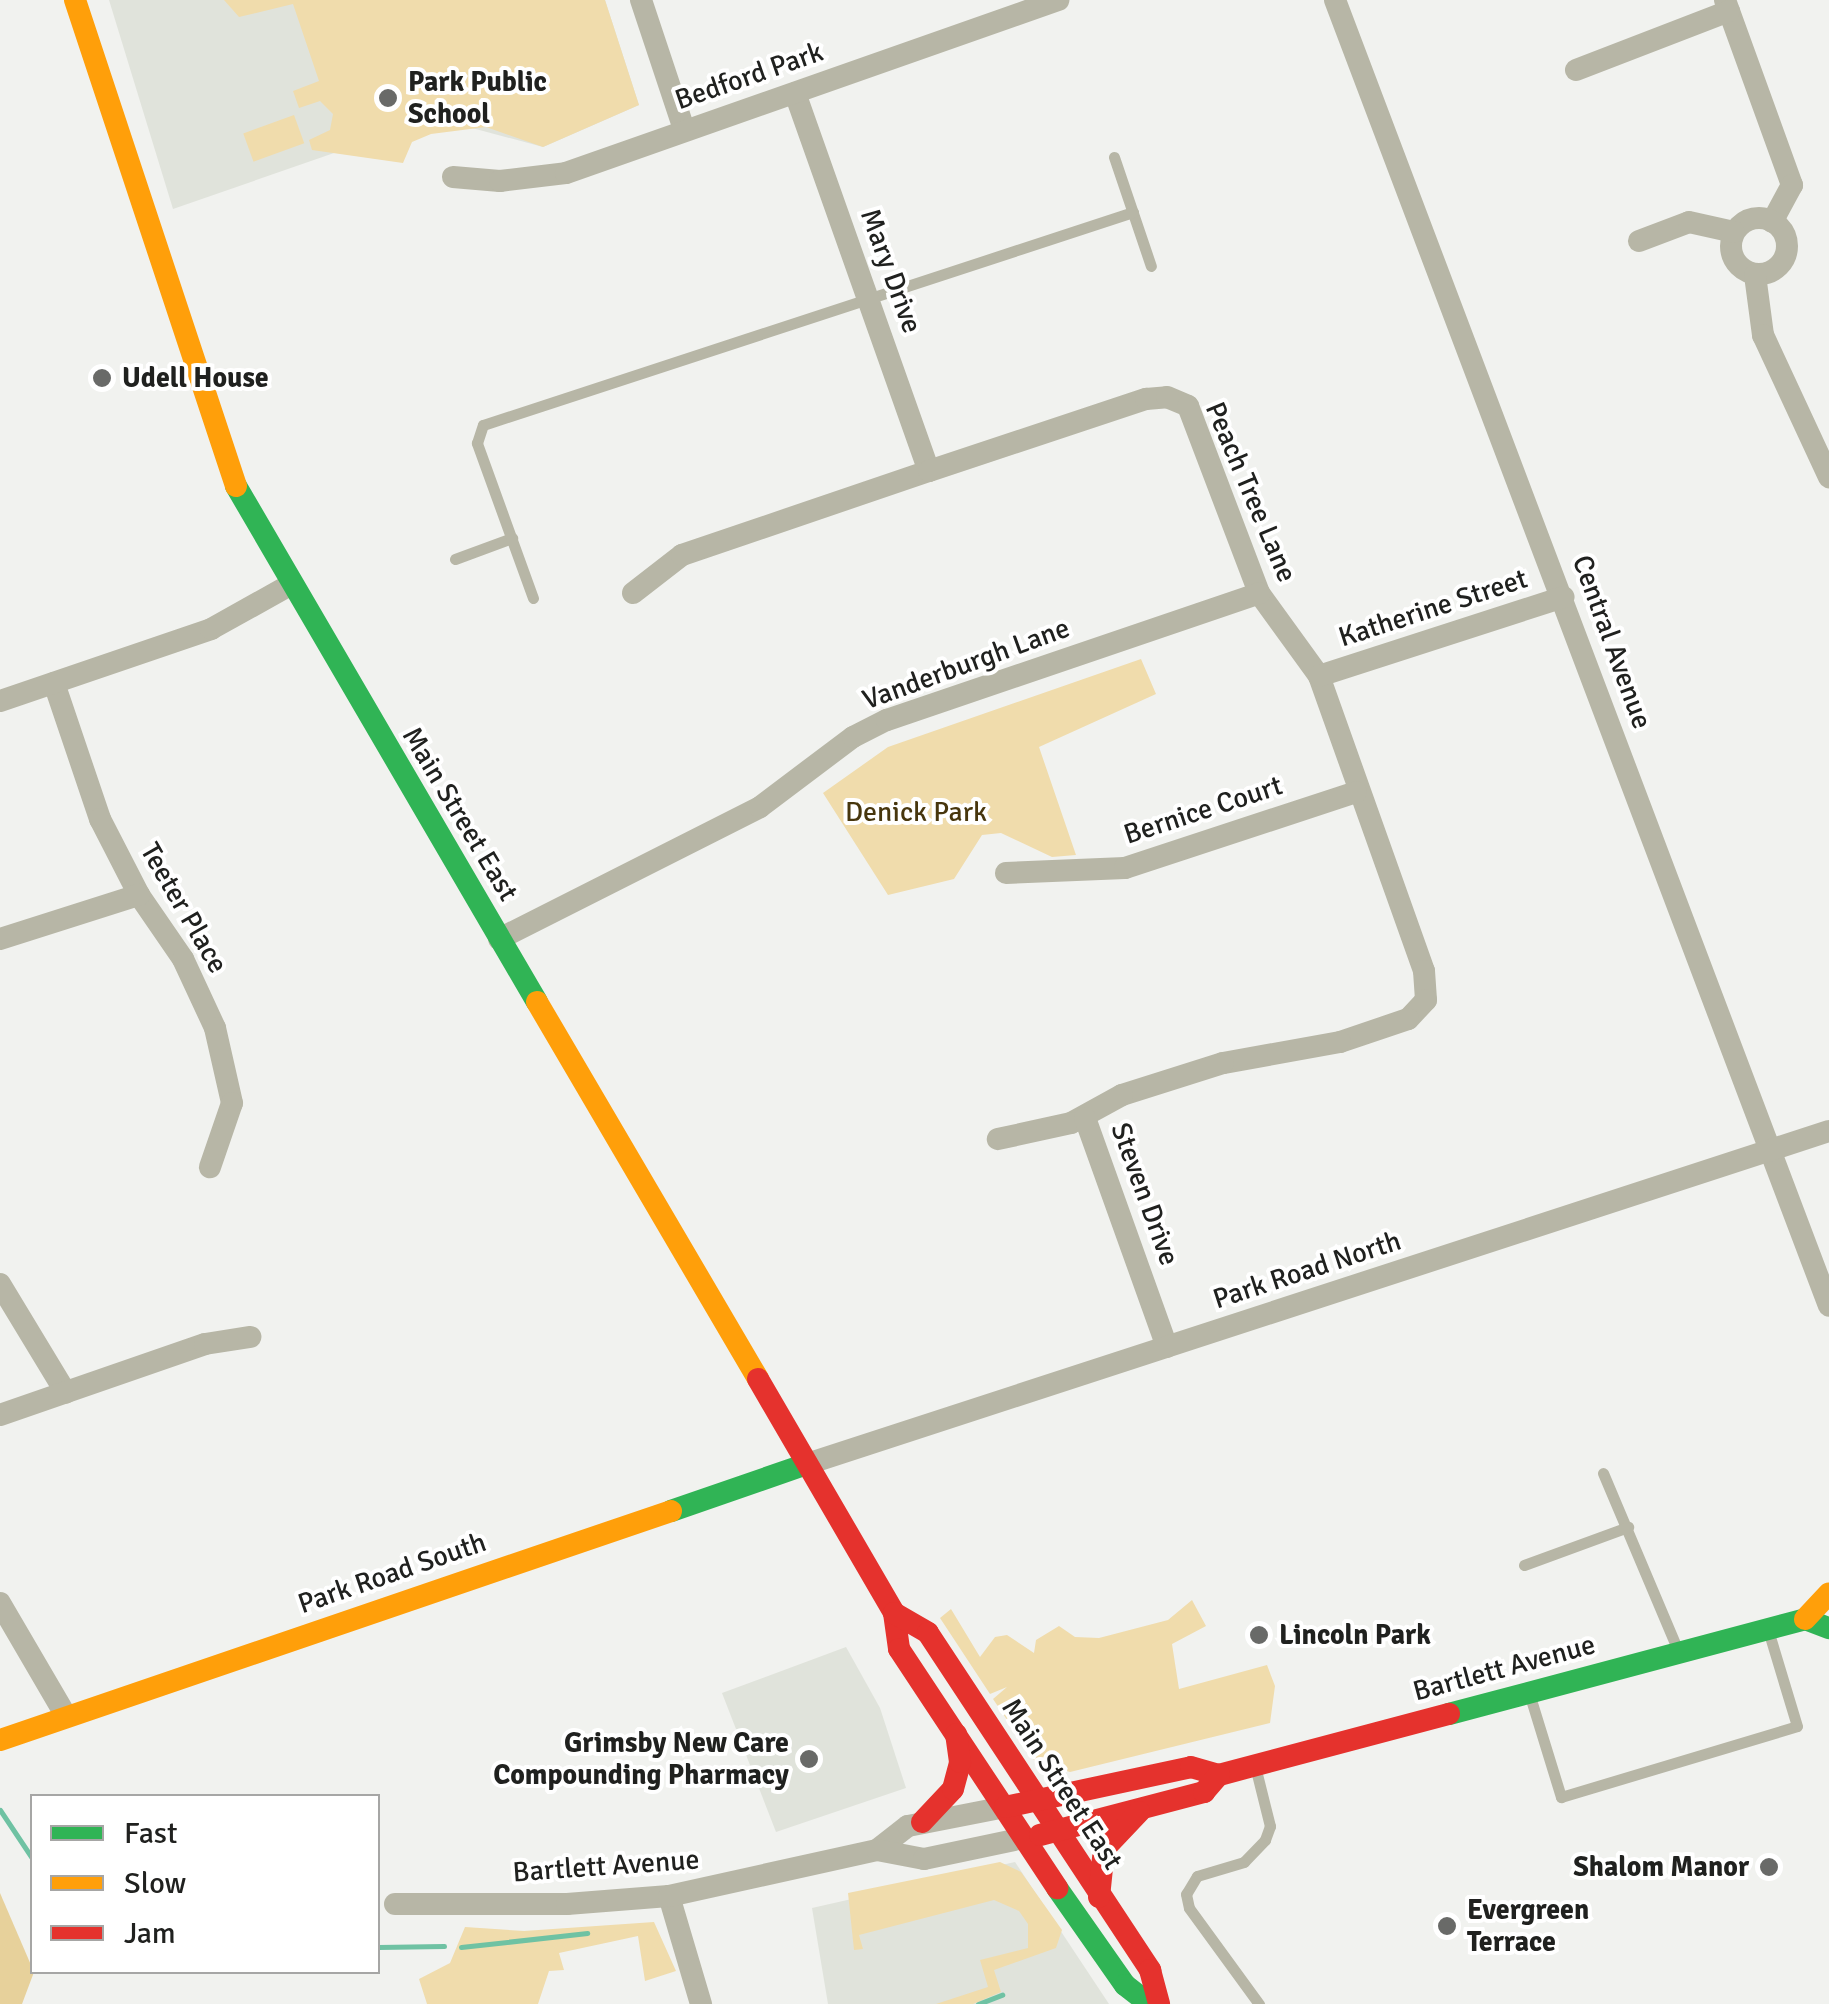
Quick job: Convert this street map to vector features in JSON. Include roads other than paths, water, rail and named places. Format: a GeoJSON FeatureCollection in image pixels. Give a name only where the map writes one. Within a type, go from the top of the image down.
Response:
{"type":"FeatureCollection","features":[{"type":"Feature","properties":{"kind":"main road","name":"Main Street East"},"geometry":{"type":"LineString","coordinates":[[75,0],[235,484],[290,586],[804,1466],[894,1613],[899,1649],[1125,1985],[1149,2004]]}},
{"type":"Feature","properties":{"kind":"main road","name":"Park Road South"},"geometry":{"type":"LineString","coordinates":[[0,1740],[804,1466]]}},
{"type":"Feature","properties":{"kind":"main road"},"geometry":{"type":"LineString","coordinates":[[1829,1594],[1805,1619],[1829,1628]]}},
{"type":"Feature","properties":{"kind":"main road","name":"Main Street East"},"geometry":{"type":"LineString","coordinates":[[894,1613],[928,1633],[1150,1970],[1159,2004]]}},
{"type":"Feature","properties":{"kind":"main road","name":"Bartlett Avenue"},"geometry":{"type":"LineString","coordinates":[[1005,1808],[1191,1766],[1219,1775],[1805,1619]]}},
{"type":"Feature","properties":{"kind":"main road"},"geometry":{"type":"LineString","coordinates":[[922,1822],[953,1789],[960,1762],[956,1730]]}},
{"type":"Feature","properties":{"kind":"main road","name":"Bartlett Avenue"},"geometry":{"type":"LineString","coordinates":[[1024,1838],[1204,1792],[1219,1775]]}},
{"type":"Feature","properties":{"kind":"main road"},"geometry":{"type":"LineString","coordinates":[[1099,1897],[1104,1849],[1142,1810]]}},
{"type":"Feature","properties":{"kind":"street"},"geometry":{"type":"LineString","coordinates":[[641,0],[684,129]]}},
{"type":"Feature","properties":{"kind":"street","name":"Bedford Park"},"geometry":{"type":"LineString","coordinates":[[453,177],[500,181],[566,173],[1058,0]]}},
{"type":"Feature","properties":{"kind":"street","name":"Central Avenue"},"geometry":{"type":"LineString","coordinates":[[1335,0],[1564,597],[1766,1152],[1829,1306]]}},
{"type":"Feature","properties":{"kind":"street"},"geometry":{"type":"LineString","coordinates":[[1576,70],[1727,6],[1792,185],[1772,222]]}},
{"type":"Feature","properties":{"kind":"street","name":"Mary Drive"},"geometry":{"type":"LineString","coordinates":[[795,93],[929,471]]}},
{"type":"Feature","properties":{"kind":"street"},"geometry":{"type":"LineString","coordinates":[[1749,220],[1772,222],[1786,239],[1785,257],[1773,271],[1756,275],[1733,260],[1734,232],[1749,220]]}},
{"type":"Feature","properties":{"kind":"street"},"geometry":{"type":"LineString","coordinates":[[1639,241],[1689,222],[1734,232]]}},
{"type":"Feature","properties":{"kind":"street"},"geometry":{"type":"LineString","coordinates":[[1756,275],[1763,336],[1829,477]]}},
{"type":"Feature","properties":{"kind":"street","name":"Peach Tree Lane"},"geometry":{"type":"LineString","coordinates":[[634,593],[682,555],[929,471],[1168,397],[1188,406],[1259,594],[1319,676],[1356,792],[1424,971],[1426,1000],[1408,1019],[1340,1042],[1223,1063],[1122,1095],[1085,1118],[998,1139]]}},
{"type":"Feature","properties":{"kind":"street"},"geometry":{"type":"LineString","coordinates":[[0,700],[212,629],[290,586]]}},
{"type":"Feature","properties":{"kind":"street","name":"Vanderburgh Lane"},"geometry":{"type":"LineString","coordinates":[[499,939],[760,808],[853,737],[888,720],[1259,594]]}},
{"type":"Feature","properties":{"kind":"street","name":"Katherine Street"},"geometry":{"type":"LineString","coordinates":[[1319,676],[1564,597]]}},
{"type":"Feature","properties":{"kind":"street","name":"Teeter Place"},"geometry":{"type":"LineString","coordinates":[[54,682],[100,819],[140,895],[183,958],[214,1028],[232,1103],[210,1167]]}},
{"type":"Feature","properties":{"kind":"street","name":"Bernice Court"},"geometry":{"type":"LineString","coordinates":[[1006,874],[1125,868],[1356,792]]}},
{"type":"Feature","properties":{"kind":"street"},"geometry":{"type":"LineString","coordinates":[[0,939],[140,895]]}},
{"type":"Feature","properties":{"kind":"street","name":"Steven Drive"},"geometry":{"type":"LineString","coordinates":[[1085,1118],[1167,1347]]}},
{"type":"Feature","properties":{"kind":"street","name":"Park Road North"},"geometry":{"type":"LineString","coordinates":[[804,1466],[1829,1131]]}},
{"type":"Feature","properties":{"kind":"street"},"geometry":{"type":"LineString","coordinates":[[0,1284],[66,1392]]}},
{"type":"Feature","properties":{"kind":"street"},"geometry":{"type":"LineString","coordinates":[[0,1415],[205,1344],[250,1337]]}},
{"type":"Feature","properties":{"kind":"street"},"geometry":{"type":"LineString","coordinates":[[0,1603],[66,1716]]}},
{"type":"Feature","properties":{"kind":"street","name":"Bartlett Avenue"},"geometry":{"type":"LineString","coordinates":[[395,1904],[567,1904],[669,1896],[877,1850],[922,1822],[1005,1808]]}},
{"type":"Feature","properties":{"kind":"street","name":"Bartlett Avenue"},"geometry":{"type":"LineString","coordinates":[[877,1850],[924,1859],[1024,1838]]}},
{"type":"Feature","properties":{"kind":"street"},"geometry":{"type":"LineString","coordinates":[[669,1896],[701,2004]]}},
{"type":"Feature","properties":{"kind":"lane"},"geometry":{"type":"LineString","coordinates":[[1114,157],[1151,266]]}},
{"type":"Feature","properties":{"kind":"lane"},"geometry":{"type":"LineString","coordinates":[[533,598],[477,442],[482,425],[868,295],[1133,212]]}},
{"type":"Feature","properties":{"kind":"lane"},"geometry":{"type":"LineString","coordinates":[[455,559],[512,538]]}},
{"type":"Feature","properties":{"kind":"lane"},"geometry":{"type":"LineString","coordinates":[[1603,1472],[1678,1652]]}},
{"type":"Feature","properties":{"kind":"lane"},"geometry":{"type":"LineString","coordinates":[[1524,1566],[1628,1527]]}},
{"type":"Feature","properties":{"kind":"lane"},"geometry":{"type":"LineString","coordinates":[[1529,1692],[1561,1797],[1797,1726],[1768,1629]]}},
{"type":"Feature","properties":{"kind":"lane"},"geometry":{"type":"LineString","coordinates":[[1255,1766],[1270,1826],[1265,1840],[1244,1862],[1197,1876],[1186,1894],[1189,1908],[1259,2004]]}},
{"type":"Feature","properties":{"kind":"waterway"},"geometry":{"type":"LineString","coordinates":[[0,1810],[30,1855]]}},
{"type":"Feature","properties":{"kind":"waterway"},"geometry":{"type":"LineString","coordinates":[[461,1947],[587,1933]]}},
{"type":"Feature","properties":{"kind":"waterway"},"geometry":{"type":"LineString","coordinates":[[380,1947],[444,1946]]}},
{"type":"Feature","properties":{"kind":"waterway"},"geometry":{"type":"LineString","coordinates":[[978,2004],[1002,1995]]}},
{"type":"Feature","properties":{"kind":"place","name":"Park Public School"},"geometry":{"type":"Point","coordinates":[388,98]}},
{"type":"Feature","properties":{"kind":"place","name":"Udell House"},"geometry":{"type":"Point","coordinates":[102,378]}},
{"type":"Feature","properties":{"kind":"place","name":"Lincoln Park"},"geometry":{"type":"Point","coordinates":[1259,1635]}},
{"type":"Feature","properties":{"kind":"place","name":"Grimsby New Care Compounding Pharmacy"},"geometry":{"type":"Point","coordinates":[809,1759]}},
{"type":"Feature","properties":{"kind":"place","name":"Shalom Manor"},"geometry":{"type":"Point","coordinates":[1769,1867]}},
{"type":"Feature","properties":{"kind":"place","name":"Evergreen Terrace"},"geometry":{"type":"Point","coordinates":[1447,1926]}},
{"type":"Feature","properties":{"kind":"park label","name":"Denick Park"},"geometry":{"type":"Point","coordinates":[916,812]}}]}
